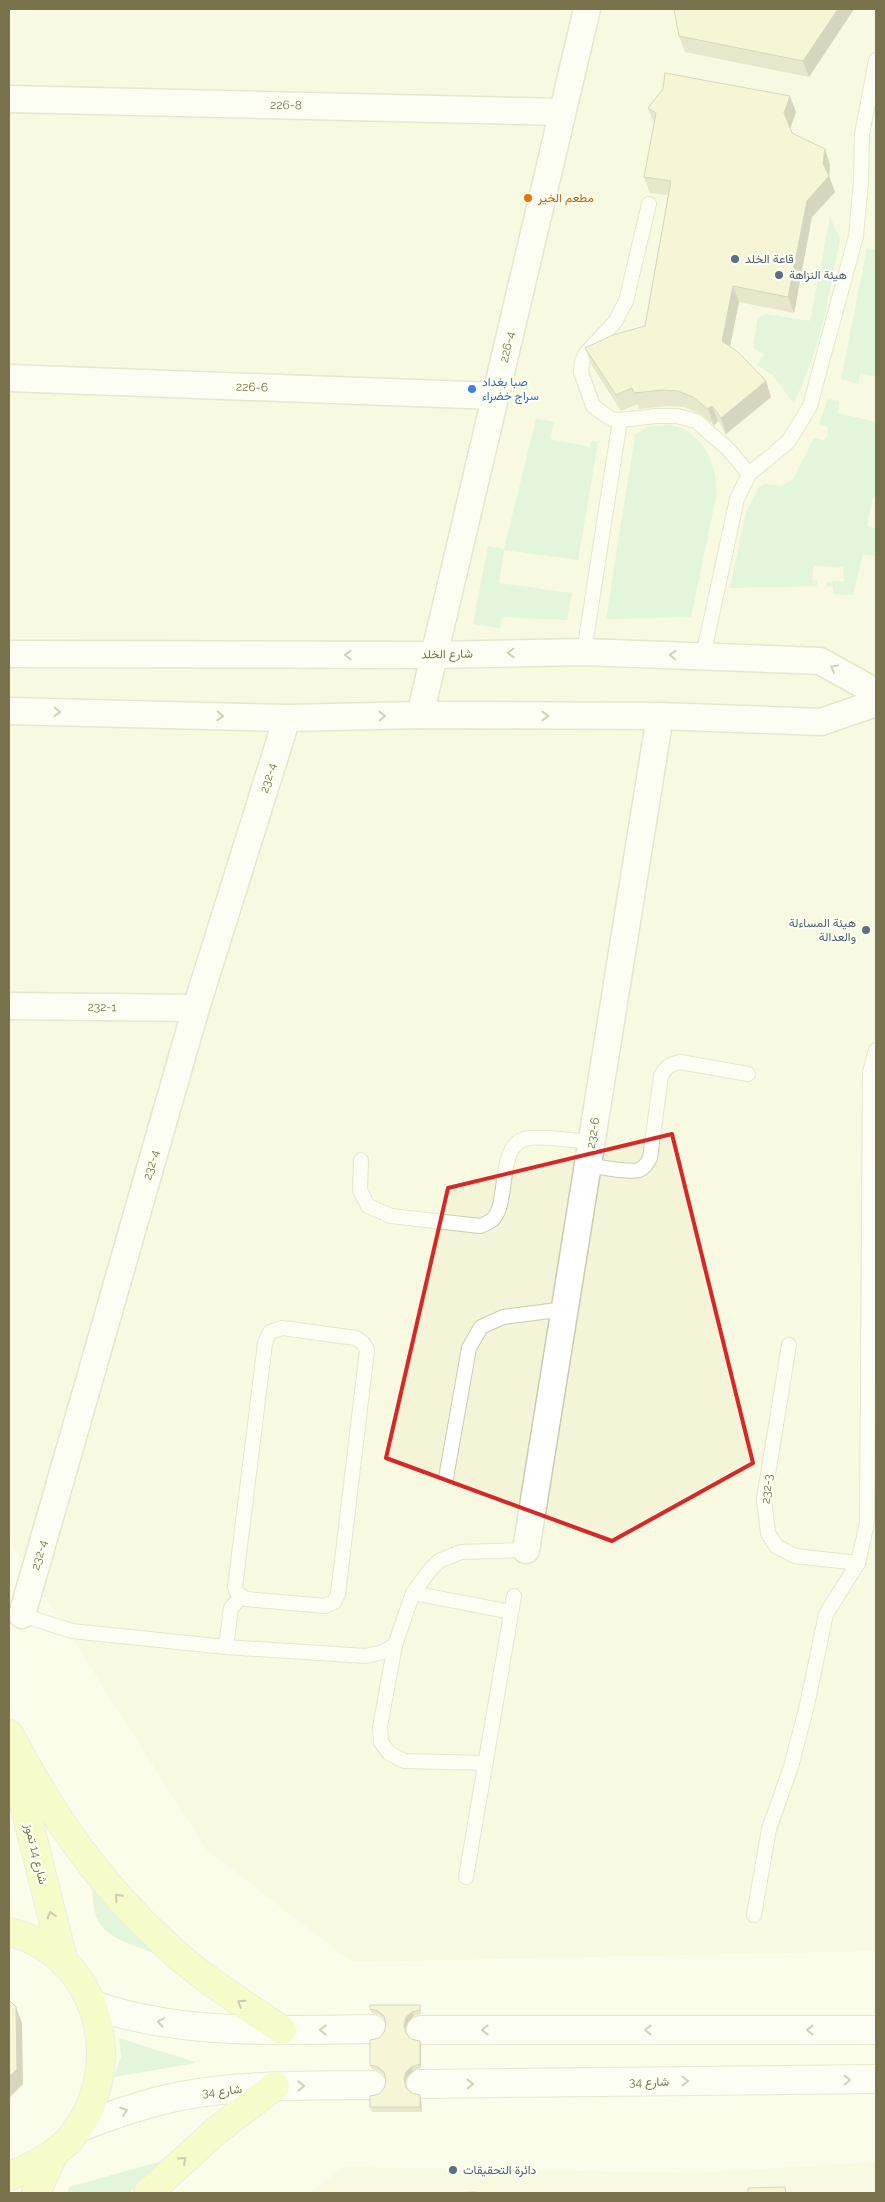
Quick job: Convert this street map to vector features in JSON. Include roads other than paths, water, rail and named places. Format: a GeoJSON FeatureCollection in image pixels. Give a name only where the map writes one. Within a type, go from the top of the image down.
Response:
{"type":"FeatureCollection","features":[{"type":"Feature","properties":{"kind":"main road"},"geometry":{"type":"LineString","coordinates":[[9,1734],[32,1777],[70,1838],[115,1894],[166,1945],[222,1990],[282,2030]]}},
{"type":"Feature","properties":{"kind":"main road","name":"شارع 14 تموز"},"geometry":{"type":"LineString","coordinates":[[9,1744],[64,1963]]}},
{"type":"Feature","properties":{"kind":"main road"},"geometry":{"type":"LineString","coordinates":[[9,1932],[42,1945],[75,1975],[92,2005],[100,2032],[102,2060],[98,2087],[87,2113],[78,2128],[54,2153],[32,2167],[9,2176]]}},
{"type":"Feature","properties":{"kind":"main road"},"geometry":{"type":"LineString","coordinates":[[92,2005],[137,2018],[226,2029],[372,2029]]}},
{"type":"Feature","properties":{"kind":"main road"},"geometry":{"type":"LineString","coordinates":[[422,2030],[876,2030]]}},
{"type":"Feature","properties":{"kind":"main road","name":"شارع 34"},"geometry":{"type":"LineString","coordinates":[[421,2084],[876,2079]]}},
{"type":"Feature","properties":{"kind":"main road","name":"شارع 34"},"geometry":{"type":"LineString","coordinates":[[78,2128],[141,2106],[180,2096],[221,2090],[275,2086],[372,2085]]}},
{"type":"Feature","properties":{"kind":"main road"},"geometry":{"type":"LineString","coordinates":[[148,2193],[216,2131],[275,2086]]}},
{"type":"Feature","properties":{"kind":"main road"},"geometry":{"type":"LineString","coordinates":[[36,2193],[54,2153]]}},
{"type":"Feature","properties":{"kind":"street","name":"226-4"},"geometry":{"type":"LineString","coordinates":[[420,715],[587,9]]}},
{"type":"Feature","properties":{"kind":"street","name":"226-8"},"geometry":{"type":"LineString","coordinates":[[9,99],[562,112]]}},
{"type":"Feature","properties":{"kind":"street","name":"226-6"},"geometry":{"type":"LineString","coordinates":[[9,378],[495,396]]}},
{"type":"Feature","properties":{"kind":"street","name":"شارع الخلد"},"geometry":{"type":"LineString","coordinates":[[9,654],[434,655],[584,652],[820,661],[876,692]]}},
{"type":"Feature","properties":{"kind":"street"},"geometry":{"type":"LineString","coordinates":[[9,711],[287,718],[420,715],[660,716],[821,722],[876,703]]}},
{"type":"Feature","properties":{"kind":"street","name":"232-6"},"geometry":{"type":"LineString","coordinates":[[526,1550],[660,716]]}},
{"type":"Feature","properties":{"kind":"street","name":"232-4"},"geometry":{"type":"LineString","coordinates":[[22,1615],[196,1008],[287,718]]}},
{"type":"Feature","properties":{"kind":"street","name":"232-1"},"geometry":{"type":"LineString","coordinates":[[9,1006],[196,1008]]}},
{"type":"Feature","properties":{"kind":"lane"},"geometry":{"type":"LineString","coordinates":[[703,656],[737,500],[749,474],[788,442],[810,406],[856,236],[861,182],[862,134],[876,60]]}},
{"type":"Feature","properties":{"kind":"lane"},"geometry":{"type":"LineString","coordinates":[[649,204],[626,301],[615,322],[586,353],[582,361],[581,372],[593,406],[606,416],[620,420],[677,416],[696,421],[728,449],[749,474]]}},
{"type":"Feature","properties":{"kind":"lane"},"geometry":{"type":"LineString","coordinates":[[584,652],[620,420]]}},
{"type":"Feature","properties":{"kind":"lane"},"geometry":{"type":"LineString","coordinates":[[754,1915],[769,1829],[791,1767],[803,1723],[826,1614],[858,1563],[867,1523],[870,1072],[876,1050]]}},
{"type":"Feature","properties":{"kind":"lane"},"geometry":{"type":"LineString","coordinates":[[361,1160],[360,1190],[368,1206],[392,1216],[480,1226],[493,1219],[502,1201],[507,1159],[515,1145],[528,1138],[590,1154],[632,1170],[640,1170],[650,1158],[661,1076],[665,1069],[671,1064],[680,1062],[748,1074]]}},
{"type":"Feature","properties":{"kind":"lane"},"geometry":{"type":"LineString","coordinates":[[446,1478],[469,1348],[481,1327],[503,1317],[565,1309]]}},
{"type":"Feature","properties":{"kind":"lane"},"geometry":{"type":"LineString","coordinates":[[282,1328],[361,1340],[367,1350],[337,1599],[325,1606],[251,1600],[241,1597],[237,1593],[236,1581],[266,1337],[270,1332],[282,1328]]}},
{"type":"Feature","properties":{"kind":"lane","name":"232-3"},"geometry":{"type":"LineString","coordinates":[[790,1345],[764,1499],[768,1533],[776,1546],[795,1556],[858,1563]]}},
{"type":"Feature","properties":{"kind":"lane"},"geometry":{"type":"LineString","coordinates":[[486,1763],[404,1761],[389,1753],[381,1742],[380,1727],[395,1645],[414,1593],[430,1570],[439,1561],[461,1552],[526,1550]]}},
{"type":"Feature","properties":{"kind":"lane"},"geometry":{"type":"LineString","coordinates":[[414,1593],[511,1612]]}},
{"type":"Feature","properties":{"kind":"lane"},"geometry":{"type":"LineString","coordinates":[[466,1878],[514,1596]]}},
{"type":"Feature","properties":{"kind":"lane"},"geometry":{"type":"LineString","coordinates":[[226,1647],[231,1608],[241,1597]]}},
{"type":"Feature","properties":{"kind":"lane"},"geometry":{"type":"LineString","coordinates":[[22,1615],[72,1631],[226,1647],[366,1656],[383,1652],[395,1645]]}},
{"type":"Feature","properties":{"kind":"place","name":"مطعم الخير"},"geometry":{"type":"Point","coordinates":[528,198]}},
{"type":"Feature","properties":{"kind":"place","name":"قاعة الخلد"},"geometry":{"type":"Point","coordinates":[735,259]}},
{"type":"Feature","properties":{"kind":"place","name":"هيئة النزاهة"},"geometry":{"type":"Point","coordinates":[779,275]}},
{"type":"Feature","properties":{"kind":"place","name":"صبا بغداد سراج خضراء"},"geometry":{"type":"Point","coordinates":[472,389]}},
{"type":"Feature","properties":{"kind":"place","name":"هيئة المساءلة والعدالة"},"geometry":{"type":"Point","coordinates":[866,930]}},
{"type":"Feature","properties":{"kind":"place","name":"دائرة التحقيقات"},"geometry":{"type":"Point","coordinates":[453,2170]}}]}
